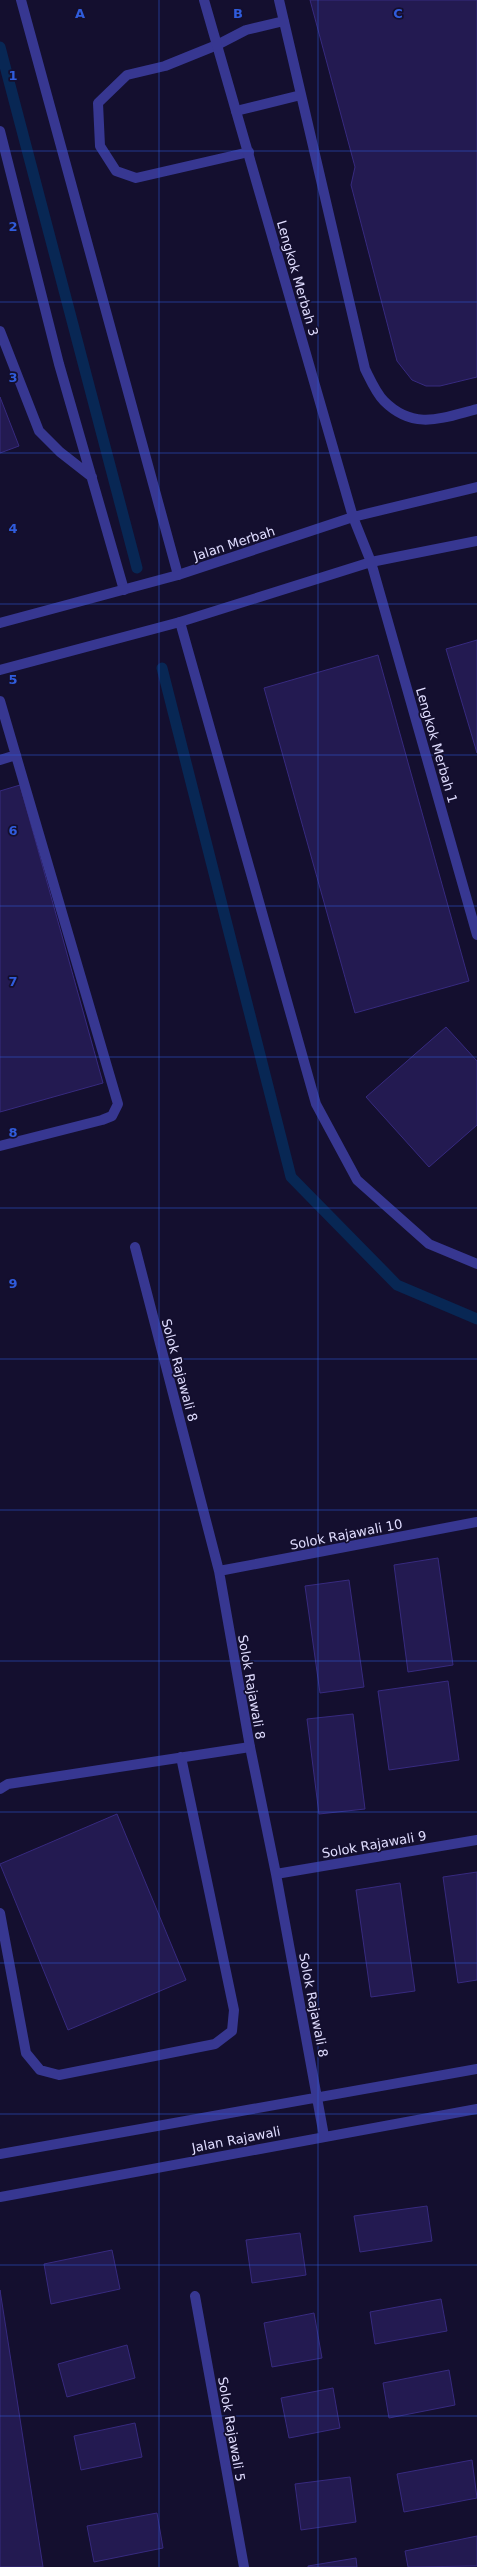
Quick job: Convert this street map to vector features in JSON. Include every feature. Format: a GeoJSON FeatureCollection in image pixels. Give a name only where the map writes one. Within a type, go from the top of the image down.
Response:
{"type":"FeatureCollection","features":[{"type":"Feature","properties":{"kind":"street"},"geometry":{"type":"LineString","coordinates":[[21,0],[178,576]]}},
{"type":"Feature","properties":{"kind":"street","name":"Lengkok Merbah 3"},"geometry":{"type":"LineString","coordinates":[[204,0],[353,517],[371,562]]}},
{"type":"Feature","properties":{"kind":"street"},"geometry":{"type":"LineString","coordinates":[[278,0],[364,369],[384,401],[407,418],[429,421],[477,409]]}},
{"type":"Feature","properties":{"kind":"street"},"geometry":{"type":"LineString","coordinates":[[248,152],[136,178],[116,171],[100,146],[98,103],[127,75],[165,66],[217,45],[246,30],[284,21]]}},
{"type":"Feature","properties":{"kind":"street"},"geometry":{"type":"LineString","coordinates":[[236,111],[301,95]]}},
{"type":"Feature","properties":{"kind":"street"},"geometry":{"type":"LineString","coordinates":[[0,131],[59,364],[124,590]]}},
{"type":"Feature","properties":{"kind":"street"},"geometry":{"type":"LineString","coordinates":[[0,331],[39,431],[60,452],[92,477]]}},
{"type":"Feature","properties":{"kind":"street","name":"Jalan Merbah"},"geometry":{"type":"LineString","coordinates":[[0,624],[178,576],[353,517],[477,487]]}},
{"type":"Feature","properties":{"kind":"street"},"geometry":{"type":"LineString","coordinates":[[0,670],[180,622],[371,562],[477,541]]}},
{"type":"Feature","properties":{"kind":"street","name":"Lengkok Merbah 1"},"geometry":{"type":"LineString","coordinates":[[371,562],[477,935]]}},
{"type":"Feature","properties":{"kind":"street"},"geometry":{"type":"LineString","coordinates":[[180,622],[316,1104],[357,1180],[429,1244],[477,1264]]}},
{"type":"Feature","properties":{"kind":"street"},"geometry":{"type":"LineString","coordinates":[[0,701],[118,1104],[112,1116],[102,1120],[0,1146]]}},
{"type":"Feature","properties":{"kind":"street"},"geometry":{"type":"LineString","coordinates":[[0,760],[16,755]]}},
{"type":"Feature","properties":{"kind":"street","name":"Solok Rajawali 8"},"geometry":{"type":"LineString","coordinates":[[135,1247],[219,1571],[250,1748],[276,1874],[324,2136]]}},
{"type":"Feature","properties":{"kind":"street","name":"Solok Rajawali 10"},"geometry":{"type":"LineString","coordinates":[[219,1571],[477,1522]]}},
{"type":"Feature","properties":{"kind":"street"},"geometry":{"type":"LineString","coordinates":[[0,1789],[8,1784],[250,1748]]}},
{"type":"Feature","properties":{"kind":"street"},"geometry":{"type":"LineString","coordinates":[[0,1913],[26,2053],[40,2070],[59,2075],[215,2044],[232,2031],[234,2010],[181,1758]]}},
{"type":"Feature","properties":{"kind":"street","name":"Solok Rajawali 9"},"geometry":{"type":"LineString","coordinates":[[276,1874],[477,1840]]}},
{"type":"Feature","properties":{"kind":"street","name":"Jalan Rajawali"},"geometry":{"type":"LineString","coordinates":[[0,2154],[477,2069]]}},
{"type":"Feature","properties":{"kind":"street","name":"Jalan Rajawali"},"geometry":{"type":"LineString","coordinates":[[0,2196],[477,2109]]}},
{"type":"Feature","properties":{"kind":"street","name":"Solok Rajawali 5"},"geometry":{"type":"LineString","coordinates":[[195,2296],[244,2567]]}},
{"type":"Feature","properties":{"kind":"building"},"geometry":{"type":"Polygon","coordinates":[[[310,0],[477,0],[477,377],[440,386],[426,386],[412,380],[397,361],[351,185],[355,167],[310,0]]]}},
{"type":"Feature","properties":{"kind":"building"},"geometry":{"type":"Polygon","coordinates":[[[0,397],[19,446],[0,453],[0,397]]]}},
{"type":"Feature","properties":{"kind":"building"},"geometry":{"type":"Polygon","coordinates":[[[477,640],[477,753],[446,649],[477,640]]]}},
{"type":"Feature","properties":{"kind":"building"},"geometry":{"type":"Polygon","coordinates":[[[378,655],[469,981],[355,1013],[264,688],[378,655]]]}},
{"type":"Feature","properties":{"kind":"building"},"geometry":{"type":"Polygon","coordinates":[[[20,785],[103,1083],[0,1112],[0,791],[20,785]]]}},
{"type":"Feature","properties":{"kind":"building"},"geometry":{"type":"Polygon","coordinates":[[[446,1027],[477,1061],[477,1125],[429,1167],[366,1097],[446,1027]]]}},
{"type":"Feature","properties":{"kind":"building"},"geometry":{"type":"Polygon","coordinates":[[[438,1558],[453,1665],[408,1672],[394,1565],[438,1558]]]}},
{"type":"Feature","properties":{"kind":"building"},"geometry":{"type":"Polygon","coordinates":[[[349,1580],[364,1687],[320,1693],[305,1586],[349,1580]]]}},
{"type":"Feature","properties":{"kind":"building"},"geometry":{"type":"Polygon","coordinates":[[[448,1681],[459,1760],[389,1770],[378,1691],[448,1681]]]}},
{"type":"Feature","properties":{"kind":"building"},"geometry":{"type":"Polygon","coordinates":[[[353,1714],[365,1809],[319,1814],[307,1719],[353,1714]]]}},
{"type":"Feature","properties":{"kind":"building"},"geometry":{"type":"Polygon","coordinates":[[[117,1814],[186,1980],[68,2030],[0,1864],[117,1814]]]}},
{"type":"Feature","properties":{"kind":"building"},"geometry":{"type":"Polygon","coordinates":[[[477,1872],[477,1980],[458,1983],[443,1877],[477,1872]]]}},
{"type":"Feature","properties":{"kind":"building"},"geometry":{"type":"Polygon","coordinates":[[[400,1883],[415,1991],[371,1997],[356,1890],[400,1883]]]}},
{"type":"Feature","properties":{"kind":"building"},"geometry":{"type":"Polygon","coordinates":[[[427,2206],[432,2241],[360,2252],[354,2216],[427,2206]]]}},
{"type":"Feature","properties":{"kind":"building"},"geometry":{"type":"Polygon","coordinates":[[[300,2233],[306,2275],[252,2283],[246,2240],[300,2233]]]}},
{"type":"Feature","properties":{"kind":"building"},"geometry":{"type":"Polygon","coordinates":[[[112,2250],[120,2289],[51,2304],[44,2264],[112,2250]]]}},
{"type":"Feature","properties":{"kind":"building"},"geometry":{"type":"Polygon","coordinates":[[[0,2290],[43,2567],[0,2567],[0,2290]]]}},
{"type":"Feature","properties":{"kind":"building"},"geometry":{"type":"Polygon","coordinates":[[[441,2299],[447,2331],[375,2344],[370,2312],[441,2299]]]}},
{"type":"Feature","properties":{"kind":"building"},"geometry":{"type":"Polygon","coordinates":[[[314,2313],[322,2358],[272,2367],[264,2323],[314,2313]]]}},
{"type":"Feature","properties":{"kind":"building"},"geometry":{"type":"Polygon","coordinates":[[[127,2345],[135,2378],[67,2397],[58,2364],[127,2345]]]}},
{"type":"Feature","properties":{"kind":"building"},"geometry":{"type":"Polygon","coordinates":[[[449,2370],[455,2405],[389,2418],[383,2383],[449,2370]]]}},
{"type":"Feature","properties":{"kind":"building"},"geometry":{"type":"Polygon","coordinates":[[[333,2388],[340,2428],[289,2438],[281,2398],[333,2388]]]}},
{"type":"Feature","properties":{"kind":"building"},"geometry":{"type":"Polygon","coordinates":[[[135,2423],[142,2457],[81,2470],[74,2436],[135,2423]]]}},
{"type":"Feature","properties":{"kind":"building"},"geometry":{"type":"Polygon","coordinates":[[[472,2460],[477,2498],[404,2512],[397,2474],[472,2460]]]}},
{"type":"Feature","properties":{"kind":"building"},"geometry":{"type":"Polygon","coordinates":[[[350,2477],[356,2522],[301,2530],[295,2484],[350,2477]]]}},
{"type":"Feature","properties":{"kind":"building"},"geometry":{"type":"Polygon","coordinates":[[[157,2513],[163,2548],[94,2562],[87,2526],[157,2513]]]}},
{"type":"Feature","properties":{"kind":"building"},"geometry":{"type":"Polygon","coordinates":[[[477,2536],[477,2566],[408,2567],[405,2551],[477,2536]]]}},
{"type":"Feature","properties":{"kind":"building"},"geometry":{"type":"Polygon","coordinates":[[[356,2558],[357,2567],[308,2567],[308,2566],[356,2558]]]}},
{"type":"Feature","properties":{"kind":"waterway"},"geometry":{"type":"LineString","coordinates":[[0,47],[137,568]]}},
{"type":"Feature","properties":{"kind":"waterway"},"geometry":{"type":"LineString","coordinates":[[162,668],[291,1177],[397,1285],[477,1319]]}}]}
